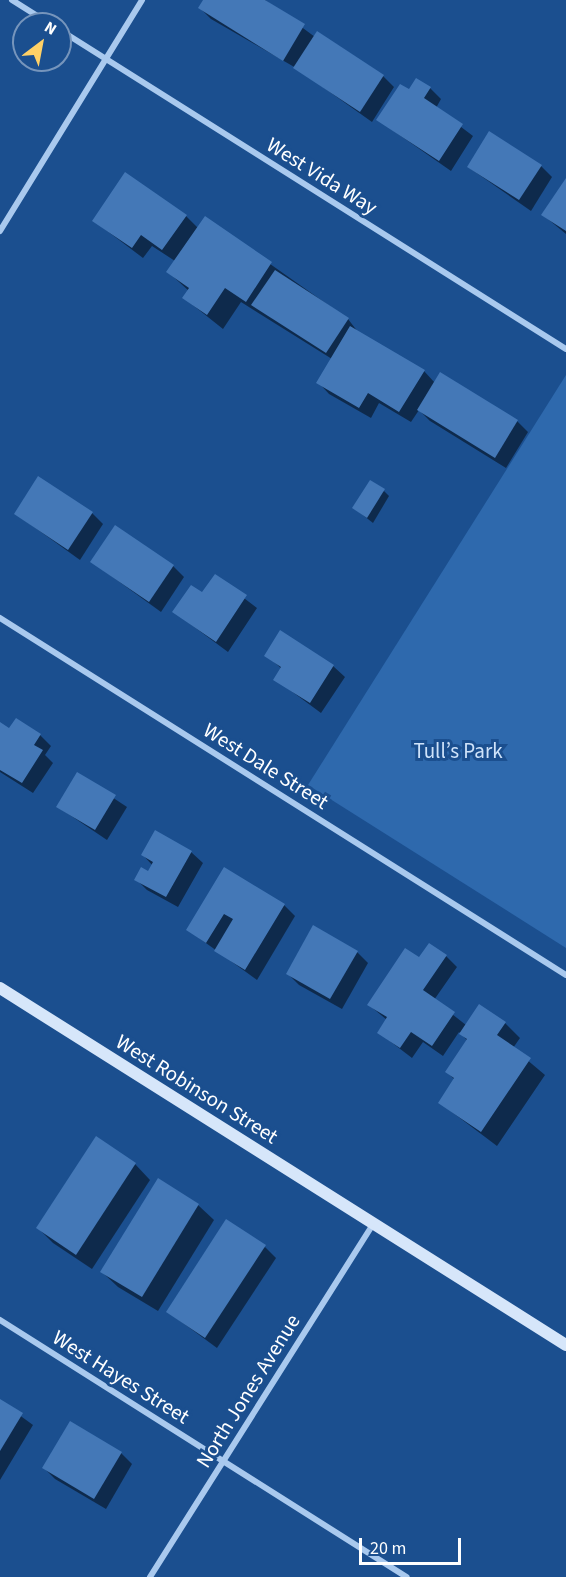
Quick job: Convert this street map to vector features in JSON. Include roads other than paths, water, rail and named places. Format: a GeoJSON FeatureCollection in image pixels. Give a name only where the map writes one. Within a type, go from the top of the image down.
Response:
{"type":"FeatureCollection","features":[{"type":"Feature","properties":{"kind":"main road","name":"West Robinson Street"},"geometry":{"type":"LineString","coordinates":[[0,988],[566,1345]]}},
{"type":"Feature","properties":{"kind":"street"},"geometry":{"type":"LineString","coordinates":[[12,0],[31,12]]}},
{"type":"Feature","properties":{"kind":"street"},"geometry":{"type":"LineString","coordinates":[[0,231],[142,0]]}},
{"type":"Feature","properties":{"kind":"street","name":"West Vida Way"},"geometry":{"type":"LineString","coordinates":[[72,38],[566,349]]}},
{"type":"Feature","properties":{"kind":"street","name":"West Dale Street"},"geometry":{"type":"LineString","coordinates":[[0,618],[566,975]]}},
{"type":"Feature","properties":{"kind":"street","name":"North Jones Avenue"},"geometry":{"type":"LineString","coordinates":[[150,1577],[374,1222]]}},
{"type":"Feature","properties":{"kind":"street","name":"West Hayes Street"},"geometry":{"type":"LineString","coordinates":[[0,1320],[406,1577]]}},
{"type":"Feature","properties":{"kind":"park label","name":"Tull’s Park"},"geometry":{"type":"Point","coordinates":[458,751]}}]}
